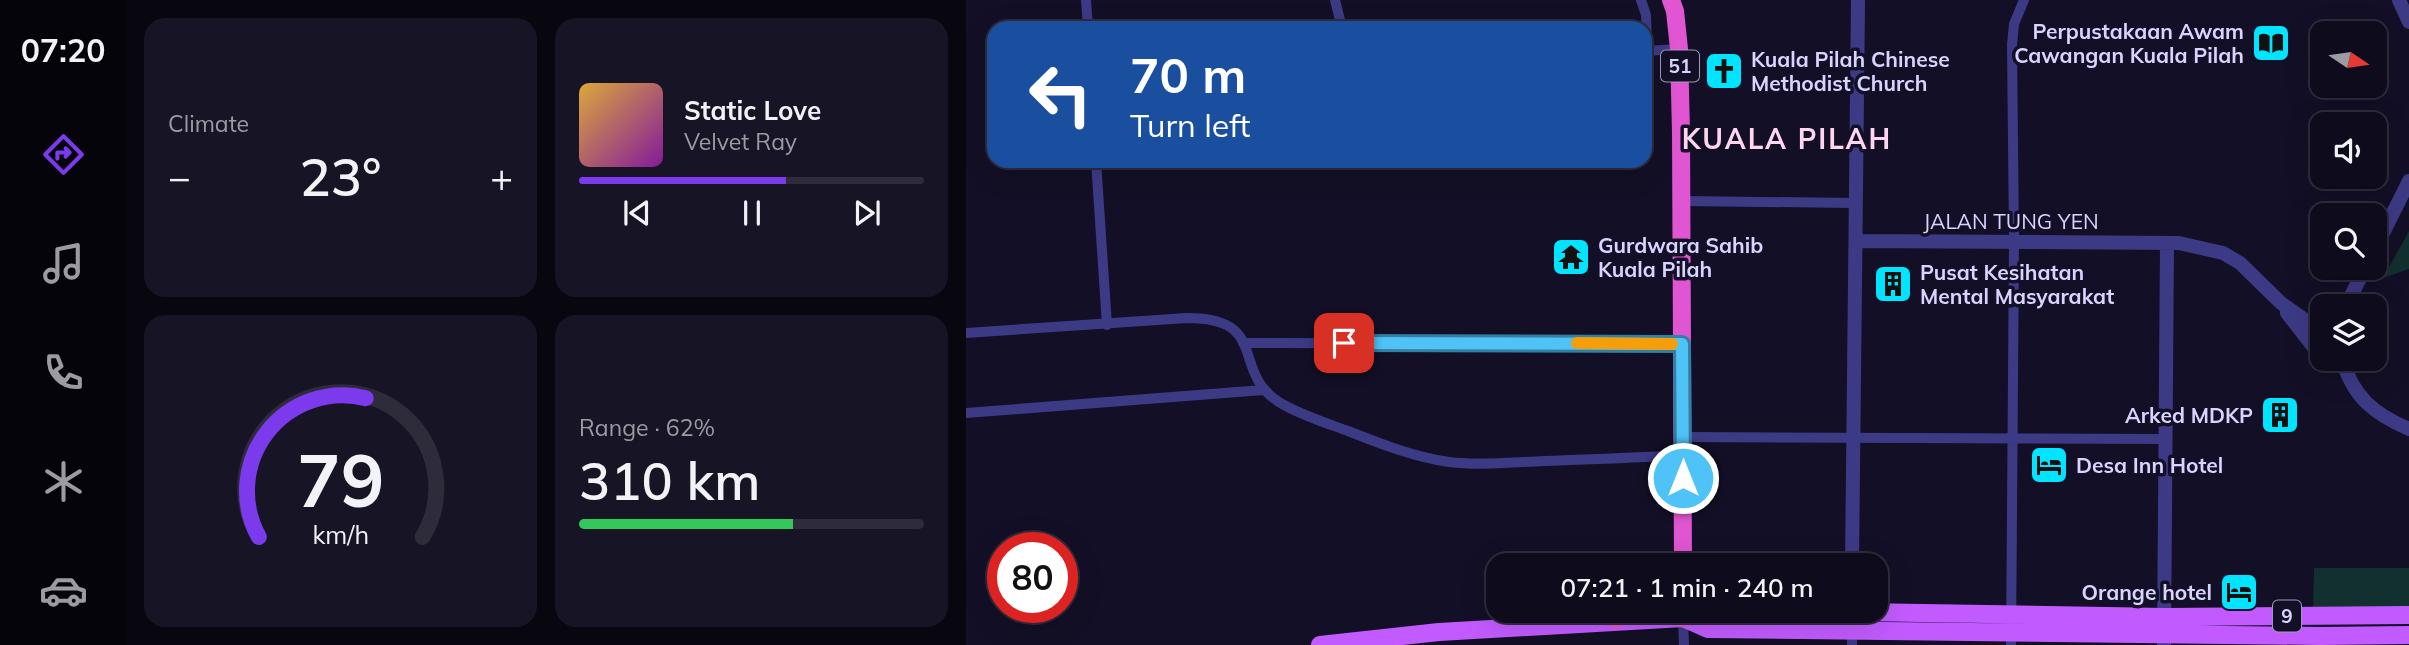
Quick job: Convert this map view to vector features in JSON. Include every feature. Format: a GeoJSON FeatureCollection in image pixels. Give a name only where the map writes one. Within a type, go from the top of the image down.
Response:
{"type":"FeatureCollection","features":[{"type":"Feature","properties":{"kind":"highway","name":"51"},"geometry":{"type":"LineString","coordinates":[[1671,0],[1675,11],[1679,49],[1683,553]]}},
{"type":"Feature","properties":{"kind":"highway"},"geometry":{"type":"LineString","coordinates":[[1675,553],[1683,537]]}},
{"type":"Feature","properties":{"kind":"main road","name":"9"},"geometry":{"type":"LineString","coordinates":[[2165,632],[2409,615]]}},
{"type":"Feature","properties":{"kind":"main road","name":"9"},"geometry":{"type":"LineString","coordinates":[[1888,616],[2011,631]]}},
{"type":"Feature","properties":{"kind":"main road","name":"9"},"geometry":{"type":"LineString","coordinates":[[1320,645],[1541,623]]}},
{"type":"Feature","properties":{"kind":"main road","name":"9"},"geometry":{"type":"LineString","coordinates":[[1698,623],[1708,629],[1852,638],[2011,631],[2165,632],[2320,641],[2409,635]]}},
{"type":"Feature","properties":{"kind":"street"},"geometry":{"type":"LineString","coordinates":[[1086,0],[1088,21]]}},
{"type":"Feature","properties":{"kind":"street"},"geometry":{"type":"LineString","coordinates":[[1335,0],[1340,21]]}},
{"type":"Feature","properties":{"kind":"street"},"geometry":{"type":"LineString","coordinates":[[1641,0],[1646,21]]}},
{"type":"Feature","properties":{"kind":"street"},"geometry":{"type":"LineString","coordinates":[[1852,553],[1858,0]]}},
{"type":"Feature","properties":{"kind":"street"},"geometry":{"type":"LineString","coordinates":[[2011,631],[2014,242],[2012,33],[2024,0]]}},
{"type":"Feature","properties":{"kind":"street"},"geometry":{"type":"LineString","coordinates":[[2399,0],[2409,22]]}},
{"type":"Feature","properties":{"kind":"street"},"geometry":{"type":"LineString","coordinates":[[1652,50],[1679,49]]}},
{"type":"Feature","properties":{"kind":"street"},"geometry":{"type":"LineString","coordinates":[[1096,168],[1107,325]]}},
{"type":"Feature","properties":{"kind":"street"},"geometry":{"type":"LineString","coordinates":[[2387,225],[2409,181]]}},
{"type":"Feature","properties":{"kind":"street"},"geometry":{"type":"LineString","coordinates":[[1682,201],[1855,203]]}},
{"type":"Feature","properties":{"kind":"street","name":"JALAN TUNG YEN"},"geometry":{"type":"LineString","coordinates":[[1856,241],[2167,243],[2206,247],[2240,263],[2281,303]]}},
{"type":"Feature","properties":{"kind":"street"},"geometry":{"type":"LineString","coordinates":[[2165,632],[2167,243]]}},
{"type":"Feature","properties":{"kind":"street"},"geometry":{"type":"LineString","coordinates":[[2281,303],[2310,324]]}},
{"type":"Feature","properties":{"kind":"street"},"geometry":{"type":"LineString","coordinates":[[2281,303],[2310,345]]}},
{"type":"Feature","properties":{"kind":"street"},"geometry":{"type":"LineString","coordinates":[[966,333],[1187,318],[1218,320],[1230,325],[1240,335],[1256,379],[1263,390],[1285,406],[1389,447],[1448,462],[1471,464],[1682,455]]}},
{"type":"Feature","properties":{"kind":"street"},"geometry":{"type":"LineString","coordinates":[[1243,343],[1682,344]]}},
{"type":"Feature","properties":{"kind":"street"},"geometry":{"type":"LineString","coordinates":[[2337,371],[2353,384]]}},
{"type":"Feature","properties":{"kind":"street"},"geometry":{"type":"LineString","coordinates":[[2347,371],[2370,408],[2382,417],[2409,429]]}},
{"type":"Feature","properties":{"kind":"street"},"geometry":{"type":"LineString","coordinates":[[966,413],[1263,390]]}},
{"type":"Feature","properties":{"kind":"street"},"geometry":{"type":"LineString","coordinates":[[1682,437],[2166,439]]}},
{"type":"Feature","properties":{"kind":"street"},"geometry":{"type":"LineString","coordinates":[[1683,623],[1684,645]]}},
{"type":"Feature","properties":{"kind":"green space"},"geometry":{"type":"Polygon","coordinates":[[[2409,231],[2409,269],[2387,277],[2387,271],[2409,231]]]}},
{"type":"Feature","properties":{"kind":"green space"},"geometry":{"type":"Polygon","coordinates":[[[2314,568],[2409,568],[2409,607],[2313,607],[2314,568]]]}},
{"type":"Feature","properties":{"kind":"slow traffic"},"geometry":{"type":"LineString","coordinates":[[1577,343],[1672,344]]}},
{"type":"Feature","properties":{"kind":"place","name":"Perpustakaan Awam Cawangan Kuala Pilah"},"geometry":{"type":"Point","coordinates":[2271,43]}},
{"type":"Feature","properties":{"kind":"place","name":"Kuala Pilah Chinese Methodist Church"},"geometry":{"type":"Point","coordinates":[1724,71]}},
{"type":"Feature","properties":{"kind":"place","name":"Gurdwara Sahib Kuala Pilah"},"geometry":{"type":"Point","coordinates":[1571,257]}},
{"type":"Feature","properties":{"kind":"place","name":"Pusat Kesihatan Mental Masyarakat"},"geometry":{"type":"Point","coordinates":[1893,284]}},
{"type":"Feature","properties":{"kind":"place","name":"Arked MDKP"},"geometry":{"type":"Point","coordinates":[2280,415]}},
{"type":"Feature","properties":{"kind":"place","name":"Desa Inn Hotel"},"geometry":{"type":"Point","coordinates":[2049,465]}},
{"type":"Feature","properties":{"kind":"place","name":"Orange hotel"},"geometry":{"type":"Point","coordinates":[2239,592]}},
{"type":"Feature","properties":{"kind":"district","name":"KUALA PILAH"},"geometry":{"type":"Point","coordinates":[1787,138]}},
{"type":"Feature","properties":{"kind":"route"},"geometry":{"type":"LineString","coordinates":[[1344,343],[1682,344],[1683,478]]}}]}
